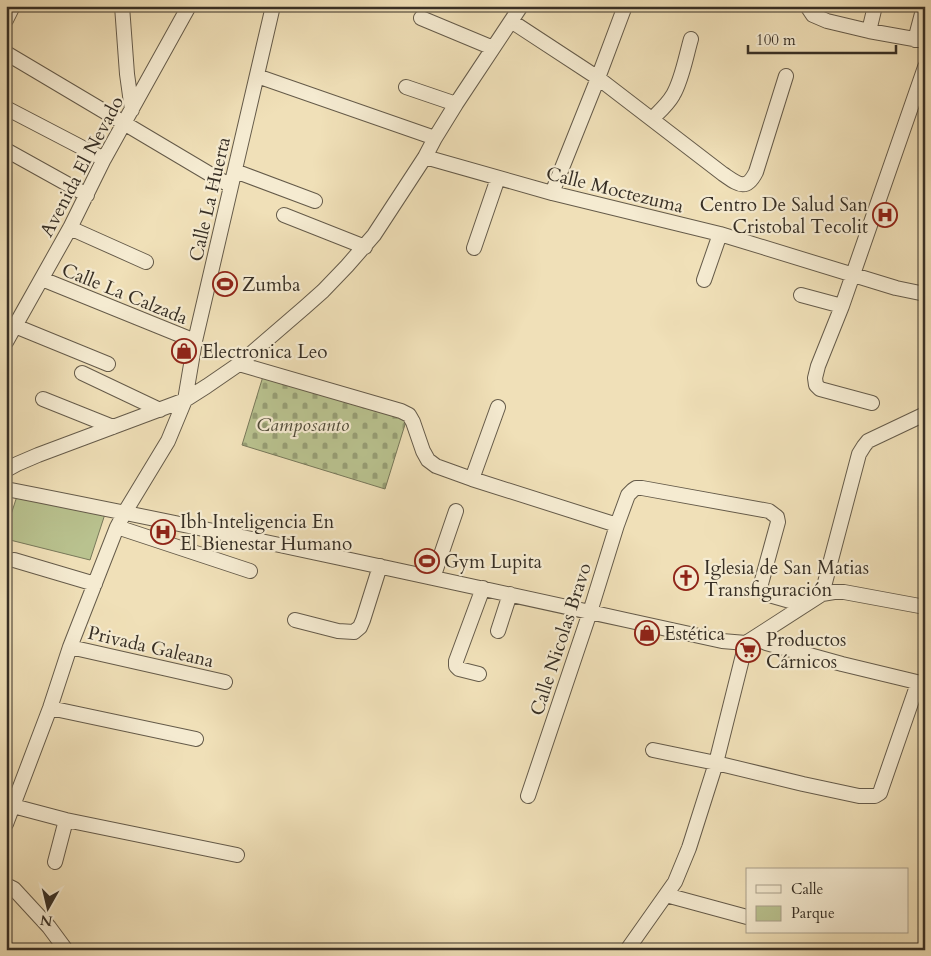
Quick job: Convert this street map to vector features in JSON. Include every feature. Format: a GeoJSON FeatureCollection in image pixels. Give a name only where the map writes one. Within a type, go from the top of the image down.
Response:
{"type":"FeatureCollection","features":[{"type":"Feature","properties":{"kind":"street"},"geometry":{"type":"LineString","coordinates":[[6,20],[13,6]]}},
{"type":"Feature","properties":{"kind":"street"},"geometry":{"type":"LineString","coordinates":[[122,6],[127,74],[132,110]]}},
{"type":"Feature","properties":{"kind":"street","name":"Avenida El Nevado"},"geometry":{"type":"LineString","coordinates":[[6,342],[70,228],[104,159],[189,6]]}},
{"type":"Feature","properties":{"kind":"street","name":"Calle La Huerta"},"geometry":{"type":"LineString","coordinates":[[6,824],[50,708],[70,647],[117,527],[168,440],[185,400],[195,341],[273,6]]}},
{"type":"Feature","properties":{"kind":"street"},"geometry":{"type":"LineString","coordinates":[[6,470],[38,455],[185,400],[239,364],[306,307],[364,247],[425,157],[456,104],[521,6]]}},
{"type":"Feature","properties":{"kind":"street"},"geometry":{"type":"LineString","coordinates":[[552,193],[625,6]]}},
{"type":"Feature","properties":{"kind":"street"},"geometry":{"type":"LineString","coordinates":[[806,6],[813,15],[819,18],[869,31],[920,41],[924,6]]}},
{"type":"Feature","properties":{"kind":"street"},"geometry":{"type":"LineString","coordinates":[[869,31],[876,6]]}},
{"type":"Feature","properties":{"kind":"street"},"geometry":{"type":"LineString","coordinates":[[421,18],[492,48]]}},
{"type":"Feature","properties":{"kind":"street"},"geometry":{"type":"LineString","coordinates":[[511,21],[598,78],[723,174],[740,184],[747,184],[756,172],[786,76]]}},
{"type":"Feature","properties":{"kind":"street"},"geometry":{"type":"LineString","coordinates":[[652,119],[666,105],[673,94],[691,39]]}},
{"type":"Feature","properties":{"kind":"street"},"geometry":{"type":"LineString","coordinates":[[6,53],[231,186]]}},
{"type":"Feature","properties":{"kind":"street"},"geometry":{"type":"LineString","coordinates":[[872,403],[820,389],[816,385],[815,378],[925,67]]}},
{"type":"Feature","properties":{"kind":"street"},"geometry":{"type":"LineString","coordinates":[[257,76],[435,138]]}},
{"type":"Feature","properties":{"kind":"street"},"geometry":{"type":"LineString","coordinates":[[406,87],[456,104]]}},
{"type":"Feature","properties":{"kind":"street"},"geometry":{"type":"LineString","coordinates":[[6,108],[104,159]]}},
{"type":"Feature","properties":{"kind":"street"},"geometry":{"type":"LineString","coordinates":[[6,150],[87,196]]}},
{"type":"Feature","properties":{"kind":"street","name":"Calle Moctezuma"},"geometry":{"type":"LineString","coordinates":[[425,157],[552,193],[720,234],[896,288],[925,294]]}},
{"type":"Feature","properties":{"kind":"street"},"geometry":{"type":"LineString","coordinates":[[235,171],[315,201]]}},
{"type":"Feature","properties":{"kind":"street"},"geometry":{"type":"LineString","coordinates":[[474,248],[498,178]]}},
{"type":"Feature","properties":{"kind":"street"},"geometry":{"type":"LineString","coordinates":[[284,215],[364,247]]}},
{"type":"Feature","properties":{"kind":"street"},"geometry":{"type":"LineString","coordinates":[[70,228],[146,262]]}},
{"type":"Feature","properties":{"kind":"street"},"geometry":{"type":"LineString","coordinates":[[704,280],[720,234]]}},
{"type":"Feature","properties":{"kind":"street","name":"Calle La Calzada"},"geometry":{"type":"LineString","coordinates":[[42,279],[195,341]]}},
{"type":"Feature","properties":{"kind":"street"},"geometry":{"type":"LineString","coordinates":[[801,295],[842,306]]}},
{"type":"Feature","properties":{"kind":"street"},"geometry":{"type":"LineString","coordinates":[[15,326],[108,364]]}},
{"type":"Feature","properties":{"kind":"street"},"geometry":{"type":"LineString","coordinates":[[239,364],[401,411],[409,416],[413,422],[428,460],[436,466],[617,525]]}},
{"type":"Feature","properties":{"kind":"street"},"geometry":{"type":"LineString","coordinates":[[82,373],[160,410]]}},
{"type":"Feature","properties":{"kind":"street"},"geometry":{"type":"LineString","coordinates":[[43,400],[114,428]]}},
{"type":"Feature","properties":{"kind":"street"},"geometry":{"type":"LineString","coordinates":[[472,479],[498,407]]}},
{"type":"Feature","properties":{"kind":"street"},"geometry":{"type":"LineString","coordinates":[[822,594],[859,454],[868,441],[925,414]]}},
{"type":"Feature","properties":{"kind":"street","name":"Calle Nicolas Bravo"},"geometry":{"type":"LineString","coordinates":[[528,796],[617,525],[628,495],[633,490],[642,488],[769,512],[777,517],[778,522],[761,589],[769,595],[804,605]]}},
{"type":"Feature","properties":{"kind":"street"},"geometry":{"type":"LineString","coordinates":[[6,489],[380,566],[722,641],[751,640],[766,643],[921,683],[880,793],[875,796],[859,796],[653,750]]}},
{"type":"Feature","properties":{"kind":"street"},"geometry":{"type":"LineString","coordinates":[[433,578],[456,511]]}},
{"type":"Feature","properties":{"kind":"street"},"geometry":{"type":"LineString","coordinates":[[117,527],[250,572]]}},
{"type":"Feature","properties":{"kind":"street"},"geometry":{"type":"LineString","coordinates":[[14,560],[95,584]]}},
{"type":"Feature","properties":{"kind":"street"},"geometry":{"type":"LineString","coordinates":[[295,620],[338,631],[354,632],[360,627],[363,620],[380,566]]}},
{"type":"Feature","properties":{"kind":"street"},"geometry":{"type":"LineString","coordinates":[[479,674],[459,669],[456,666],[456,661],[483,588]]}},
{"type":"Feature","properties":{"kind":"street"},"geometry":{"type":"LineString","coordinates":[[627,950],[675,882],[689,848],[716,763],[751,640],[822,594],[844,592],[925,607]]}},
{"type":"Feature","properties":{"kind":"street"},"geometry":{"type":"LineString","coordinates":[[498,631],[510,594]]}},
{"type":"Feature","properties":{"kind":"street","name":"Privada Galeana"},"geometry":{"type":"LineString","coordinates":[[70,647],[224,682]]}},
{"type":"Feature","properties":{"kind":"street"},"geometry":{"type":"LineString","coordinates":[[50,708],[196,739]]}},
{"type":"Feature","properties":{"kind":"street"},"geometry":{"type":"LineString","coordinates":[[13,806],[66,820],[236,854]]}},
{"type":"Feature","properties":{"kind":"street"},"geometry":{"type":"LineString","coordinates":[[55,862],[66,820]]}},
{"type":"Feature","properties":{"kind":"street"},"geometry":{"type":"LineString","coordinates":[[6,885],[14,889],[38,914],[66,950]]}},
{"type":"Feature","properties":{"kind":"street"},"geometry":{"type":"LineString","coordinates":[[666,895],[746,917]]}},
{"type":"Feature","properties":{"kind":"green space","name":"Camposanto"},"geometry":{"type":"Polygon","coordinates":[[[264,373],[407,418],[385,489],[242,445],[264,373]]]}},
{"type":"Feature","properties":{"kind":"green space"},"geometry":{"type":"Polygon","coordinates":[[[18,493],[105,514],[90,560],[6,539],[6,530],[18,493]]]}},
{"type":"Feature","properties":{"kind":"place","name":"Centro De Salud San Cristobal Tecolit"},"geometry":{"type":"Point","coordinates":[885,215]}},
{"type":"Feature","properties":{"kind":"place","name":"Zumba"},"geometry":{"type":"Point","coordinates":[225,284]}},
{"type":"Feature","properties":{"kind":"place","name":"Electronica Leo"},"geometry":{"type":"Point","coordinates":[184,351]}},
{"type":"Feature","properties":{"kind":"place","name":"Ibh Inteligencia En El Bienestar Humano"},"geometry":{"type":"Point","coordinates":[163,532]}},
{"type":"Feature","properties":{"kind":"place","name":"Gym Lupita"},"geometry":{"type":"Point","coordinates":[427,561]}},
{"type":"Feature","properties":{"kind":"place","name":"Iglesia de San Matias Transfiguración"},"geometry":{"type":"Point","coordinates":[686,578]}},
{"type":"Feature","properties":{"kind":"place","name":"Estética"},"geometry":{"type":"Point","coordinates":[647,633]}},
{"type":"Feature","properties":{"kind":"place","name":"Productos Cárnicos"},"geometry":{"type":"Point","coordinates":[748,650]}}]}
